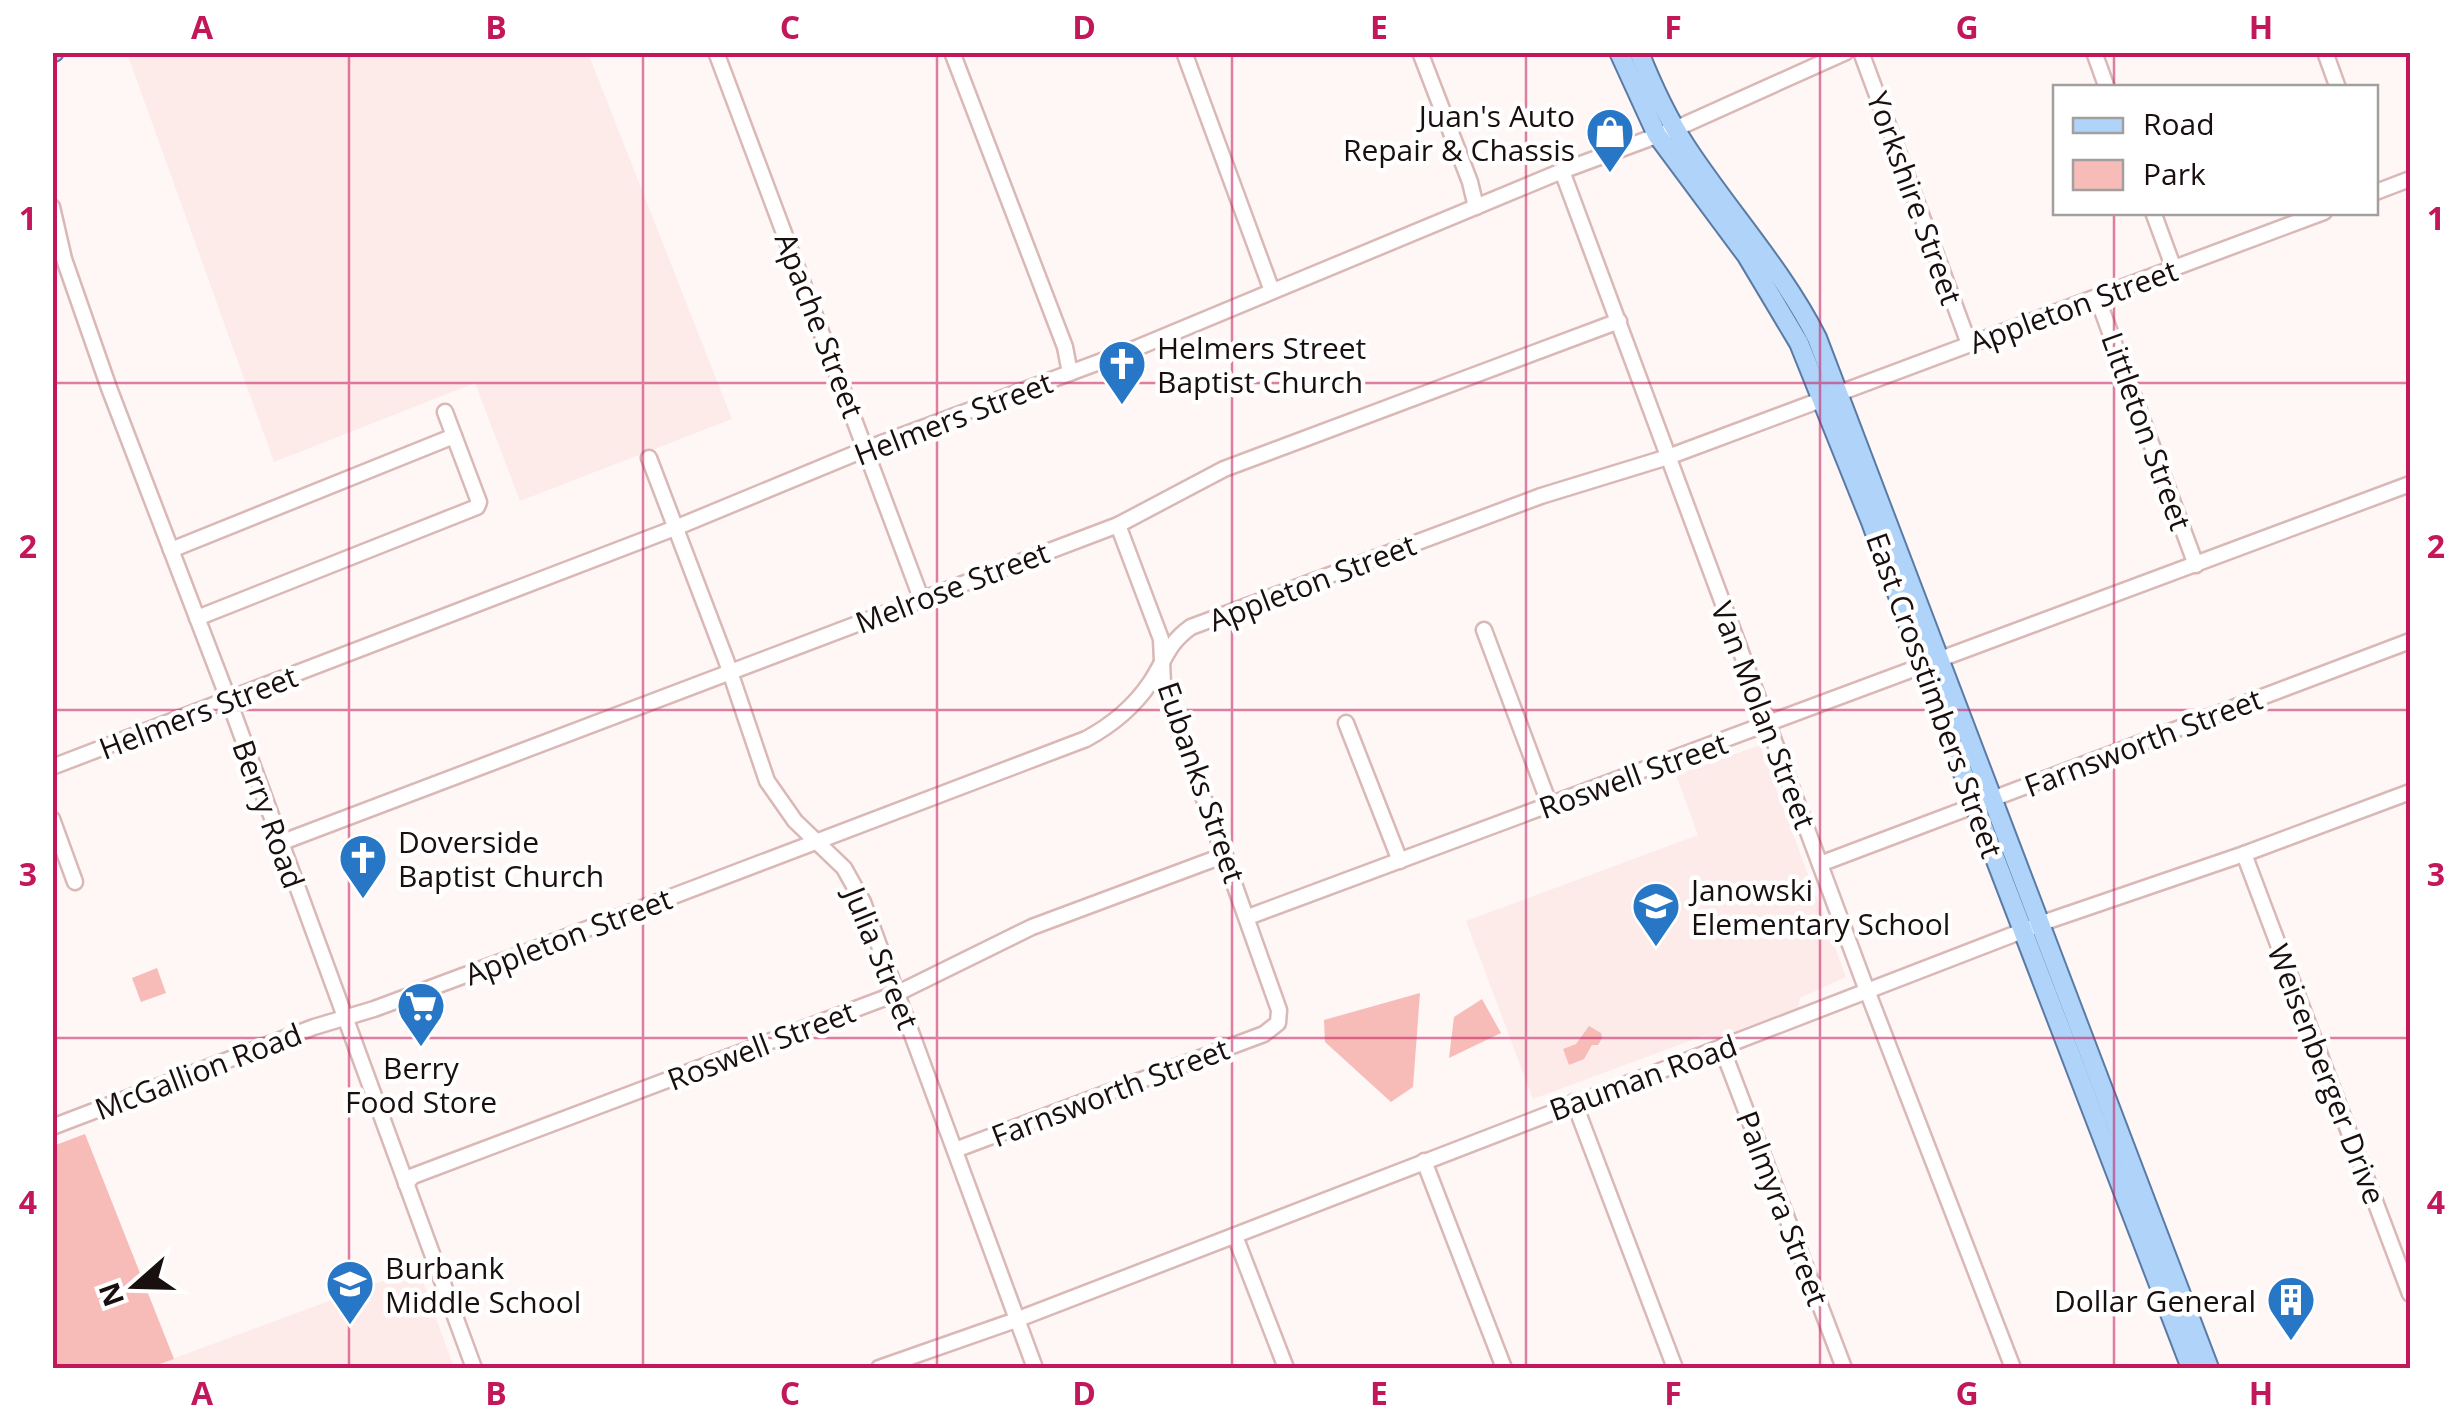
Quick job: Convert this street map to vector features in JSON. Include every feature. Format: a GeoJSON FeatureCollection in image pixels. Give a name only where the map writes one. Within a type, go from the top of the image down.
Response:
{"type":"FeatureCollection","features":[{"type":"Feature","properties":{"kind":"main road","name":"East Crosstimbers Street"},"geometry":{"type":"LineString","coordinates":[[1619,52],[1666,132],[1809,323],[1830,396],[2031,928],[2182,1320],[2210,1368]]}},
{"type":"Feature","properties":{"kind":"main road","name":"East Crosstimbers Street"},"geometry":{"type":"LineString","coordinates":[[1639,52],[1666,132]]}},
{"type":"Feature","properties":{"kind":"main road","name":"East Crosstimbers Street"},"geometry":{"type":"LineString","coordinates":[[2182,1320],[2192,1368]]}},
{"type":"Feature","properties":{"kind":"street","name":"Apache Street"},"geometry":{"type":"LineString","coordinates":[[716,52],[920,598]]}},
{"type":"Feature","properties":{"kind":"street"},"geometry":{"type":"LineString","coordinates":[[952,52],[1064,346],[1070,373]]}},
{"type":"Feature","properties":{"kind":"street"},"geometry":{"type":"LineString","coordinates":[[1184,52],[1272,291]]}},
{"type":"Feature","properties":{"kind":"street"},"geometry":{"type":"LineString","coordinates":[[1420,52],[1476,207]]}},
{"type":"Feature","properties":{"kind":"street","name":"Helmers Street"},"geometry":{"type":"LineString","coordinates":[[52,767],[1070,373],[1666,132],[1846,52]]}},
{"type":"Feature","properties":{"kind":"street","name":"Yorkshire Street"},"geometry":{"type":"LineString","coordinates":[[1861,52],[1970,344]]}},
{"type":"Feature","properties":{"kind":"street"},"geometry":{"type":"LineString","coordinates":[[2094,52],[2106,85]]}},
{"type":"Feature","properties":{"kind":"street"},"geometry":{"type":"LineString","coordinates":[[2325,52],[2337,85]]}},
{"type":"Feature","properties":{"kind":"street","name":"Van Molan Street"},"geometry":{"type":"LineString","coordinates":[[1562,171],[1867,992],[2013,1368]]}},
{"type":"Feature","properties":{"kind":"street"},"geometry":{"type":"LineString","coordinates":[[2378,190],[2410,180]]}},
{"type":"Feature","properties":{"kind":"street","name":"Berry Road"},"geometry":{"type":"LineString","coordinates":[[52,207],[64,259],[474,1368]]}},
{"type":"Feature","properties":{"kind":"street"},"geometry":{"type":"LineString","coordinates":[[2154,215],[2174,269]]}},
{"type":"Feature","properties":{"kind":"street","name":"Appleton Street"},"geometry":{"type":"LineString","coordinates":[[344,1017],[1086,739],[1124,714],[1157,682],[1167,639],[1191,627],[1541,496],[1668,457],[2316,215]]}},
{"type":"Feature","properties":{"kind":"street","name":"Berry Road"},"geometry":{"type":"LineString","coordinates":[[52,241],[64,259]]}},
{"type":"Feature","properties":{"kind":"street","name":"Littleton Street"},"geometry":{"type":"LineString","coordinates":[[2097,297],[2196,564]]}},
{"type":"Feature","properties":{"kind":"street","name":"Melrose Street"},"geometry":{"type":"LineString","coordinates":[[280,843],[1118,525],[1224,469],[1619,321]]}},
{"type":"Feature","properties":{"kind":"street"},"geometry":{"type":"LineString","coordinates":[[197,618],[474,510],[479,502],[445,412]]}},
{"type":"Feature","properties":{"kind":"street"},"geometry":{"type":"LineString","coordinates":[[171,550],[454,436]]}},
{"type":"Feature","properties":{"kind":"street","name":"Julia Street"},"geometry":{"type":"LineString","coordinates":[[649,458],[767,781],[795,821],[844,868],[863,902],[1035,1368]]}},
{"type":"Feature","properties":{"kind":"street","name":"Roswell Street"},"geometry":{"type":"LineString","coordinates":[[1248,917],[2410,484]]}},
{"type":"Feature","properties":{"kind":"street","name":"Eubanks Street"},"geometry":{"type":"LineString","coordinates":[[1118,525],[1167,639]]}},
{"type":"Feature","properties":{"kind":"street"},"geometry":{"type":"LineString","coordinates":[[1484,630],[1550,806]]}},
{"type":"Feature","properties":{"kind":"street","name":"Farnsworth Street"},"geometry":{"type":"LineString","coordinates":[[1820,864],[2410,641]]}},
{"type":"Feature","properties":{"kind":"street","name":"Eubanks Street"},"geometry":{"type":"LineString","coordinates":[[1157,682],[1225,855],[1279,1010],[1278,1023],[1264,1034]]}},
{"type":"Feature","properties":{"kind":"street"},"geometry":{"type":"LineString","coordinates":[[1346,723],[1400,861]]}},
{"type":"Feature","properties":{"kind":"street","name":"Bauman Road"},"geometry":{"type":"LineString","coordinates":[[878,1368],[1016,1320],[2031,928],[2410,792]]}},
{"type":"Feature","properties":{"kind":"street"},"geometry":{"type":"LineString","coordinates":[[52,818],[76,882]]}},
{"type":"Feature","properties":{"kind":"street"},"geometry":{"type":"LineString","coordinates":[[844,868],[839,855],[842,840],[852,828]]}},
{"type":"Feature","properties":{"kind":"street","name":"Weisenberger Drive"},"geometry":{"type":"LineString","coordinates":[[2244,854],[2410,1294]]}},
{"type":"Feature","properties":{"kind":"street","name":"Roswell Street"},"geometry":{"type":"LineString","coordinates":[[406,1184],[413,1176],[898,994],[1032,927],[1225,855]]}},
{"type":"Feature","properties":{"kind":"street","name":"McGallion Road"},"geometry":{"type":"LineString","coordinates":[[52,1127],[344,1017]]}},
{"type":"Feature","properties":{"kind":"street","name":"Farnsworth Street"},"geometry":{"type":"LineString","coordinates":[[955,1150],[1264,1034]]}},
{"type":"Feature","properties":{"kind":"street","name":"Palmyra Street"},"geometry":{"type":"LineString","coordinates":[[1722,1048],[1844,1368]]}},
{"type":"Feature","properties":{"kind":"street"},"geometry":{"type":"LineString","coordinates":[[1574,1102],[1675,1368]]}},
{"type":"Feature","properties":{"kind":"street"},"geometry":{"type":"LineString","coordinates":[[1424,1161],[1504,1368]]}},
{"type":"Feature","properties":{"kind":"street"},"geometry":{"type":"LineString","coordinates":[[1235,1236],[1286,1368]]}},
{"type":"Feature","properties":{"kind":"shaded area"},"geometry":{"type":"Polygon","coordinates":[[[127,53],[588,53],[732,419],[520,501],[475,383],[274,462],[127,53]]]}},
{"type":"Feature","properties":{"kind":"shaded area","name":"Janowski Elementary School"},"geometry":{"type":"Polygon","coordinates":[[[1760,745],[1846,977],[1800,998],[1797,1014],[1730,1040],[1703,1036],[1533,1099],[1466,921],[1698,835],[1676,775],[1760,745]]]}},
{"type":"Feature","properties":{"kind":"shaded area","name":"Burbank Middle School"},"geometry":{"type":"Polygon","coordinates":[[[418,1268],[454,1368],[148,1368],[418,1268]]]}},
{"type":"Feature","properties":{"kind":"green space"},"geometry":{"type":"Polygon","coordinates":[[[157,968],[166,993],[141,1002],[132,978],[157,968]]]}},
{"type":"Feature","properties":{"kind":"green space"},"geometry":{"type":"Polygon","coordinates":[[[1420,993],[1413,1087],[1391,1102],[1325,1042],[1324,1020],[1420,993]]]}},
{"type":"Feature","properties":{"kind":"green space"},"geometry":{"type":"Polygon","coordinates":[[[1482,999],[1501,1033],[1449,1058],[1454,1017],[1482,999]]]}},
{"type":"Feature","properties":{"kind":"green space"},"geometry":{"type":"Polygon","coordinates":[[[1589,1026],[1602,1038],[1598,1045],[1592,1045],[1584,1059],[1569,1065],[1563,1049],[1576,1044],[1589,1026]]]}},
{"type":"Feature","properties":{"kind":"green space"},"geometry":{"type":"Polygon","coordinates":[[[85,1134],[174,1359],[148,1368],[53,1368],[53,1146],[85,1134]]]}},
{"type":"Feature","properties":{"kind":"place","name":"Juan's Auto Repair & Chassis"},"geometry":{"type":"Point","coordinates":[1610,174]}},
{"type":"Feature","properties":{"kind":"place","name":"Helmers Street Baptist Church"},"geometry":{"type":"Point","coordinates":[1122,406]}},
{"type":"Feature","properties":{"kind":"place","name":"Doverside Baptist Church"},"geometry":{"type":"Point","coordinates":[363,900]}},
{"type":"Feature","properties":{"kind":"place","name":"Janowski Elementary School"},"geometry":{"type":"Point","coordinates":[1656,948]}},
{"type":"Feature","properties":{"kind":"place","name":"Berry Food Store"},"geometry":{"type":"Point","coordinates":[421,1048]}},
{"type":"Feature","properties":{"kind":"place","name":"Burbank Middle School"},"geometry":{"type":"Point","coordinates":[350,1326]}},
{"type":"Feature","properties":{"kind":"place","name":"Dollar General"},"geometry":{"type":"Point","coordinates":[2291,1342]}}]}
